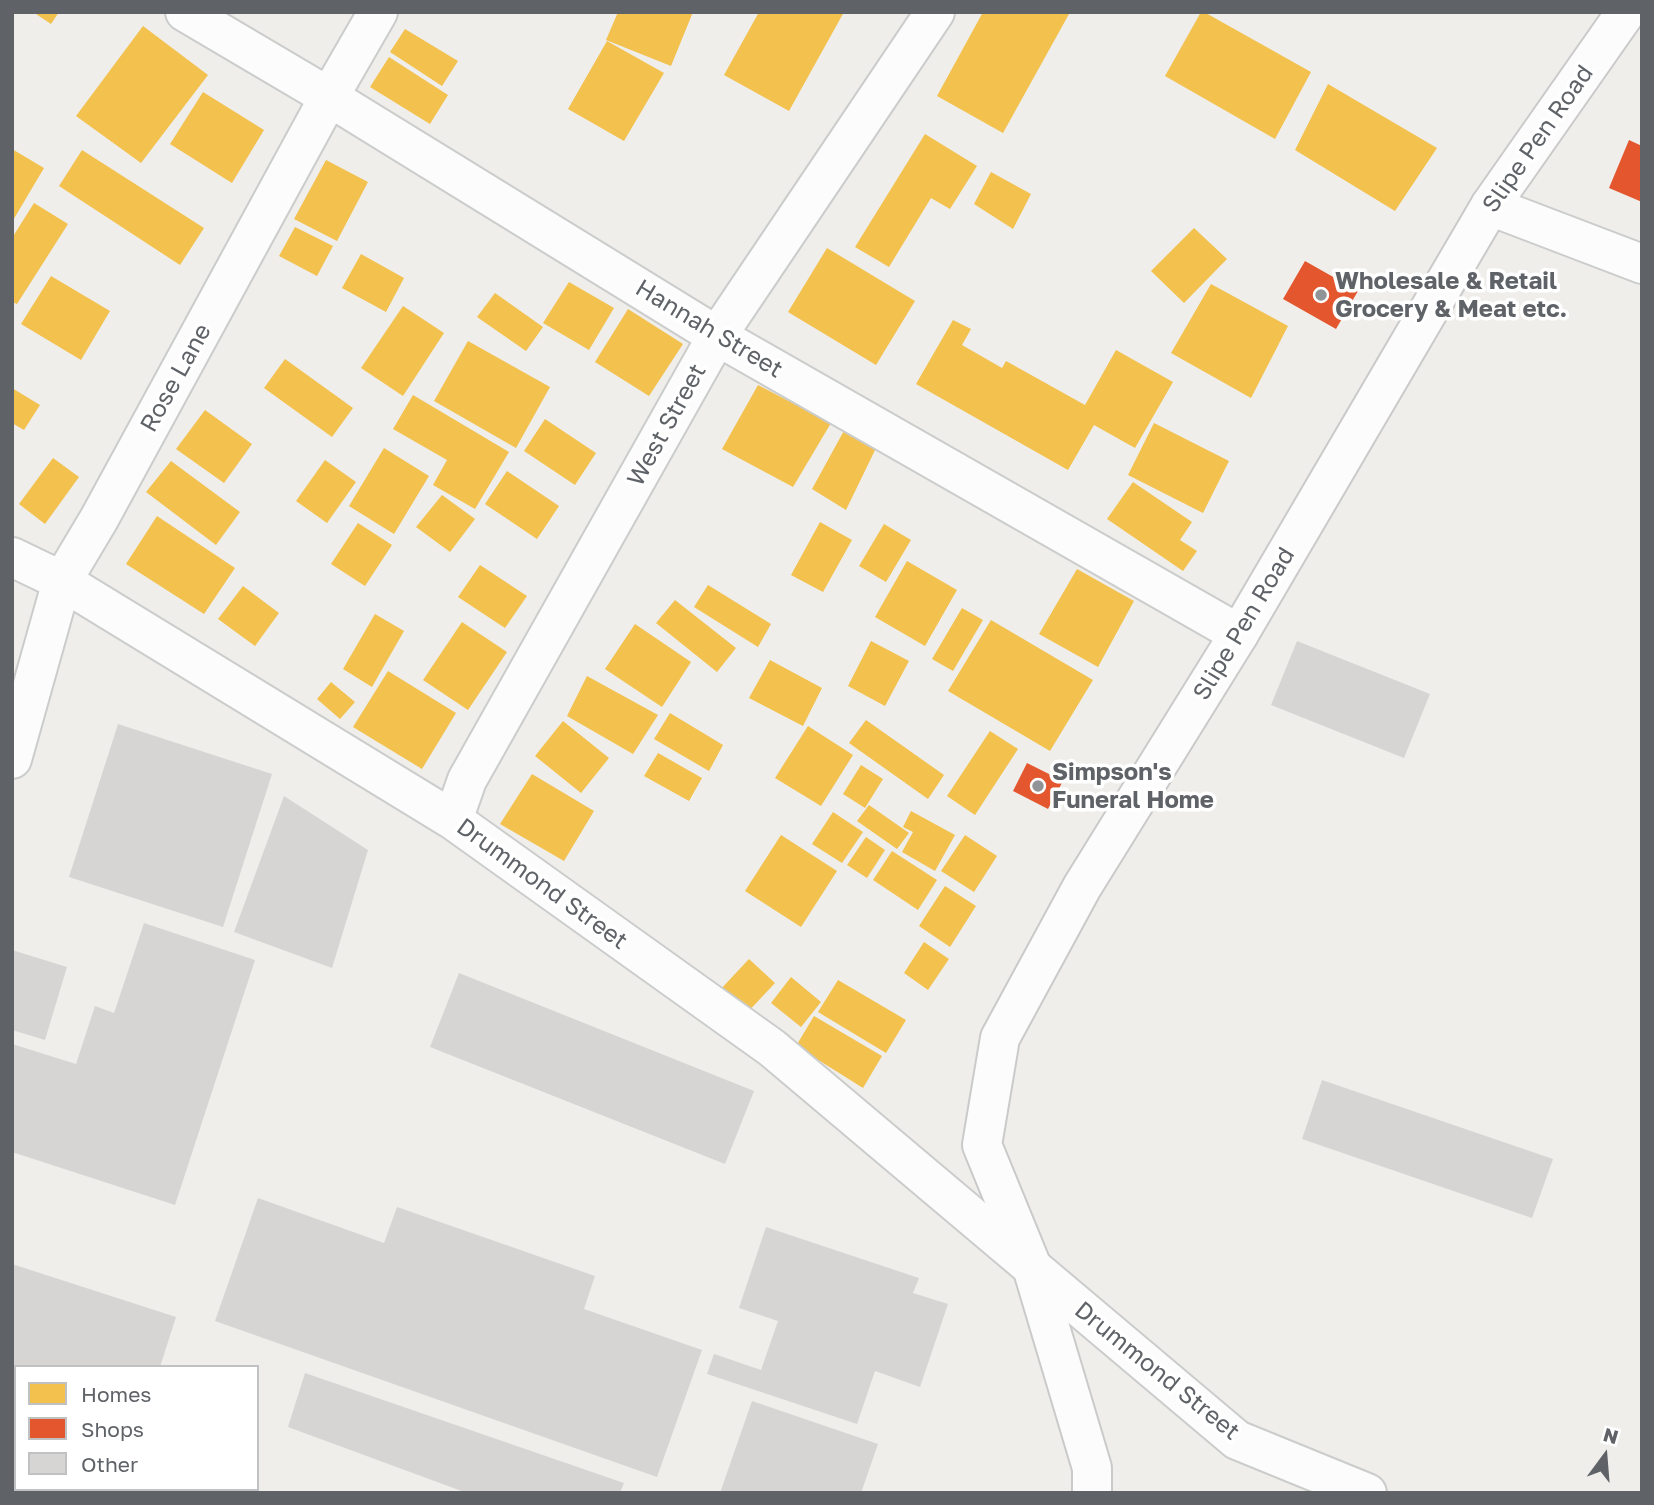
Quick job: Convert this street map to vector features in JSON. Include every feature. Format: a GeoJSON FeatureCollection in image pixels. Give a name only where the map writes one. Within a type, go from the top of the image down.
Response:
{"type":"FeatureCollection","features":[{"type":"Feature","properties":{"kind":"street","name":"Hannah Street"},"geometry":{"type":"LineString","coordinates":[[186,12],[718,336],[1239,634]]}},
{"type":"Feature","properties":{"kind":"street","name":"Rose Lane"},"geometry":{"type":"LineString","coordinates":[[12,759],[61,581],[99,519],[328,97],[379,12]]}},
{"type":"Feature","properties":{"kind":"street","name":"West Street"},"geometry":{"type":"LineString","coordinates":[[453,820],[467,780],[718,336],[935,12]]}},
{"type":"Feature","properties":{"kind":"street","name":"Slipe Pen Road"},"geometry":{"type":"LineString","coordinates":[[1032,1267],[982,1145],[1000,1038],[1082,887],[1239,634],[1490,206],[1626,12]]}},
{"type":"Feature","properties":{"kind":"street"},"geometry":{"type":"LineString","coordinates":[[1490,206],[1642,264]]}},
{"type":"Feature","properties":{"kind":"street","name":"Drummond Street"},"geometry":{"type":"LineString","coordinates":[[12,556],[61,581],[453,820],[772,1048],[1237,1440],[1367,1493]]}},
{"type":"Feature","properties":{"kind":"street","name":"Drummond Street"},"geometry":{"type":"LineString","coordinates":[[1032,1267],[1092,1468],[1092,1493]]}},
{"type":"Feature","properties":{"kind":"building: Homes"},"geometry":{"type":"Polygon","coordinates":[[[33,12],[59,12],[51,24],[33,12]]]}},
{"type":"Feature","properties":{"kind":"building: Homes"},"geometry":{"type":"Polygon","coordinates":[[[618,12],[693,12],[671,66],[606,40],[618,12]]]}},
{"type":"Feature","properties":{"kind":"building: Homes"},"geometry":{"type":"Polygon","coordinates":[[[759,12],[844,12],[789,111],[724,75],[759,12]]]}},
{"type":"Feature","properties":{"kind":"building: Homes"},"geometry":{"type":"Polygon","coordinates":[[[983,12],[1069,14],[1003,133],[937,96],[983,12]]]}},
{"type":"Feature","properties":{"kind":"building: Homes"},"geometry":{"type":"Polygon","coordinates":[[[1201,12],[1311,72],[1275,139],[1165,76],[1201,12]]]}},
{"type":"Feature","properties":{"kind":"building: Homes"},"geometry":{"type":"Polygon","coordinates":[[[143,26],[208,75],[141,163],[76,116],[143,26]]]}},
{"type":"Feature","properties":{"kind":"building: Homes"},"geometry":{"type":"Polygon","coordinates":[[[405,29],[458,61],[442,86],[390,52],[405,29]]]}},
{"type":"Feature","properties":{"kind":"building: Homes"},"geometry":{"type":"Polygon","coordinates":[[[607,41],[664,73],[624,141],[568,109],[607,41]]]}},
{"type":"Feature","properties":{"kind":"building: Homes"},"geometry":{"type":"Polygon","coordinates":[[[389,57],[448,95],[430,124],[370,87],[389,57]]]}},
{"type":"Feature","properties":{"kind":"building: Homes"},"geometry":{"type":"Polygon","coordinates":[[[1328,84],[1437,148],[1395,211],[1295,150],[1328,84]]]}},
{"type":"Feature","properties":{"kind":"building: Homes"},"geometry":{"type":"Polygon","coordinates":[[[203,92],[264,130],[232,183],[170,144],[203,92]]]}},
{"type":"Feature","properties":{"kind":"building: Homes"},"geometry":{"type":"Polygon","coordinates":[[[925,134],[977,166],[950,209],[931,198],[889,267],[855,247],[925,134]]]}},
{"type":"Feature","properties":{"kind":"building: Homes"},"geometry":{"type":"Polygon","coordinates":[[[12,149],[44,168],[12,222],[12,149]]]}},
{"type":"Feature","properties":{"kind":"building: Homes"},"geometry":{"type":"Polygon","coordinates":[[[82,150],[204,228],[180,265],[59,186],[82,150]]]}},
{"type":"Feature","properties":{"kind":"building: Homes"},"geometry":{"type":"Polygon","coordinates":[[[326,160],[368,182],[337,241],[294,219],[326,160]]]}},
{"type":"Feature","properties":{"kind":"building: Homes"},"geometry":{"type":"Polygon","coordinates":[[[991,172],[1031,194],[1013,229],[974,204],[991,172]]]}},
{"type":"Feature","properties":{"kind":"building: Homes"},"geometry":{"type":"Polygon","coordinates":[[[34,203],[68,224],[17,304],[12,302],[12,238],[34,203]]]}},
{"type":"Feature","properties":{"kind":"building: Homes"},"geometry":{"type":"Polygon","coordinates":[[[295,227],[333,246],[317,276],[279,256],[295,227]]]}},
{"type":"Feature","properties":{"kind":"building: Homes"},"geometry":{"type":"Polygon","coordinates":[[[1194,228],[1227,259],[1184,303],[1151,271],[1194,228]]]}},
{"type":"Feature","properties":{"kind":"building: Homes"},"geometry":{"type":"Polygon","coordinates":[[[827,248],[915,301],[876,365],[788,312],[827,248]]]}},
{"type":"Feature","properties":{"kind":"building: Homes"},"geometry":{"type":"Polygon","coordinates":[[[361,254],[404,278],[386,312],[342,288],[361,254]]]}},
{"type":"Feature","properties":{"kind":"building: Homes"},"geometry":{"type":"Polygon","coordinates":[[[51,276],[110,311],[81,360],[21,324],[51,276]]]}},
{"type":"Feature","properties":{"kind":"building: Homes"},"geometry":{"type":"Polygon","coordinates":[[[569,282],[614,308],[589,350],[543,323],[569,282]]]}},
{"type":"Feature","properties":{"kind":"building: Homes"},"geometry":{"type":"Polygon","coordinates":[[[1211,284],[1288,326],[1251,398],[1171,353],[1211,284]]]}},
{"type":"Feature","properties":{"kind":"building: Homes"},"geometry":{"type":"Polygon","coordinates":[[[495,293],[543,327],[526,351],[477,317],[495,293]]]}},
{"type":"Feature","properties":{"kind":"building: Homes"},"geometry":{"type":"Polygon","coordinates":[[[403,306],[444,333],[403,396],[361,368],[403,306]]]}},
{"type":"Feature","properties":{"kind":"building: Homes"},"geometry":{"type":"Polygon","coordinates":[[[628,309],[683,344],[649,396],[595,362],[628,309]]]}},
{"type":"Feature","properties":{"kind":"building: Homes"},"geometry":{"type":"Polygon","coordinates":[[[953,320],[971,329],[962,345],[1002,368],[1006,361],[1085,405],[1116,350],[1173,382],[1135,448],[1094,425],[1068,470],[916,384],[953,320]]]}},
{"type":"Feature","properties":{"kind":"building: Homes"},"geometry":{"type":"Polygon","coordinates":[[[468,341],[550,387],[516,448],[434,401],[468,341]]]}},
{"type":"Feature","properties":{"kind":"building: Homes"},"geometry":{"type":"Polygon","coordinates":[[[285,359],[353,408],[332,437],[264,388],[285,359]]]}},
{"type":"Feature","properties":{"kind":"building: Homes"},"geometry":{"type":"Polygon","coordinates":[[[758,385],[831,423],[793,487],[722,449],[758,385]]]}},
{"type":"Feature","properties":{"kind":"building: Homes"},"geometry":{"type":"Polygon","coordinates":[[[12,388],[40,405],[24,430],[12,423],[12,388]]]}},
{"type":"Feature","properties":{"kind":"building: Homes"},"geometry":{"type":"Polygon","coordinates":[[[413,395],[509,452],[475,509],[433,485],[447,460],[393,429],[413,395]]]}},
{"type":"Feature","properties":{"kind":"building: Homes"},"geometry":{"type":"Polygon","coordinates":[[[205,410],[252,444],[224,483],[176,449],[205,410]]]}},
{"type":"Feature","properties":{"kind":"building: Homes"},"geometry":{"type":"Polygon","coordinates":[[[545,419],[596,453],[575,485],[524,451],[545,419]]]}},
{"type":"Feature","properties":{"kind":"building: Homes"},"geometry":{"type":"Polygon","coordinates":[[[1154,423],[1229,461],[1203,513],[1128,475],[1154,423]]]}},
{"type":"Feature","properties":{"kind":"building: Homes"},"geometry":{"type":"Polygon","coordinates":[[[846,427],[877,446],[846,510],[812,489],[846,427]]]}},
{"type":"Feature","properties":{"kind":"building: Homes"},"geometry":{"type":"Polygon","coordinates":[[[384,448],[429,476],[394,534],[349,506],[384,448]]]}},
{"type":"Feature","properties":{"kind":"building: Homes"},"geometry":{"type":"Polygon","coordinates":[[[53,458],[79,477],[45,524],[19,504],[53,458]]]}},
{"type":"Feature","properties":{"kind":"building: Homes"},"geometry":{"type":"Polygon","coordinates":[[[325,460],[356,482],[327,523],[296,501],[325,460]]]}},
{"type":"Feature","properties":{"kind":"building: Homes"},"geometry":{"type":"Polygon","coordinates":[[[171,461],[240,512],[216,545],[146,492],[171,461]]]}},
{"type":"Feature","properties":{"kind":"building: Homes"},"geometry":{"type":"Polygon","coordinates":[[[507,471],[559,506],[537,539],[485,504],[507,471]]]}},
{"type":"Feature","properties":{"kind":"building: Homes"},"geometry":{"type":"Polygon","coordinates":[[[1133,482],[1192,522],[1180,540],[1197,551],[1183,571],[1107,519],[1133,482]]]}},
{"type":"Feature","properties":{"kind":"building: Homes"},"geometry":{"type":"Polygon","coordinates":[[[442,495],[475,519],[450,552],[416,527],[442,495]]]}},
{"type":"Feature","properties":{"kind":"building: Homes"},"geometry":{"type":"Polygon","coordinates":[[[157,516],[235,568],[204,614],[126,564],[157,516]]]}},
{"type":"Feature","properties":{"kind":"building: Homes"},"geometry":{"type":"Polygon","coordinates":[[[820,522],[852,540],[823,592],[791,575],[820,522]]]}},
{"type":"Feature","properties":{"kind":"building: Homes"},"geometry":{"type":"Polygon","coordinates":[[[358,523],[392,545],[365,586],[331,564],[358,523]]]}},
{"type":"Feature","properties":{"kind":"building: Homes"},"geometry":{"type":"Polygon","coordinates":[[[884,524],[911,540],[886,582],[859,566],[884,524]]]}},
{"type":"Feature","properties":{"kind":"building: Homes"},"geometry":{"type":"Polygon","coordinates":[[[907,561],[957,590],[925,646],[875,617],[907,561]]]}},
{"type":"Feature","properties":{"kind":"building: Homes"},"geometry":{"type":"Polygon","coordinates":[[[480,565],[527,596],[505,628],[458,597],[480,565]]]}},
{"type":"Feature","properties":{"kind":"building: Homes"},"geometry":{"type":"Polygon","coordinates":[[[1077,569],[1134,601],[1098,667],[1039,634],[1077,569]]]}},
{"type":"Feature","properties":{"kind":"building: Homes"},"geometry":{"type":"Polygon","coordinates":[[[708,585],[771,624],[758,647],[694,607],[708,585]]]}},
{"type":"Feature","properties":{"kind":"building: Homes"},"geometry":{"type":"Polygon","coordinates":[[[243,586],[279,613],[255,646],[218,619],[243,586]]]}},
{"type":"Feature","properties":{"kind":"building: Homes"},"geometry":{"type":"Polygon","coordinates":[[[675,600],[736,648],[717,672],[656,623],[675,600]]]}},
{"type":"Feature","properties":{"kind":"building: Homes"},"geometry":{"type":"Polygon","coordinates":[[[962,608],[983,620],[953,671],[932,659],[962,608]]]}},
{"type":"Feature","properties":{"kind":"building: Homes"},"geometry":{"type":"Polygon","coordinates":[[[375,614],[404,631],[372,687],[343,669],[375,614]]]}},
{"type":"Feature","properties":{"kind":"building: Homes"},"geometry":{"type":"Polygon","coordinates":[[[991,620],[1093,680],[1050,751],[948,691],[991,620]]]}},
{"type":"Feature","properties":{"kind":"building: Homes"},"geometry":{"type":"Polygon","coordinates":[[[462,622],[507,652],[468,710],[423,680],[462,622]]]}},
{"type":"Feature","properties":{"kind":"building: Homes"},"geometry":{"type":"Polygon","coordinates":[[[635,624],[691,662],[662,707],[605,669],[635,624]]]}},
{"type":"Feature","properties":{"kind":"building: Homes"},"geometry":{"type":"Polygon","coordinates":[[[871,641],[909,661],[885,706],[848,686],[871,641]]]}},
{"type":"Feature","properties":{"kind":"building: Homes"},"geometry":{"type":"Polygon","coordinates":[[[770,660],[822,688],[803,726],[749,698],[770,660]]]}},
{"type":"Feature","properties":{"kind":"building: Homes"},"geometry":{"type":"Polygon","coordinates":[[[388,671],[456,713],[422,769],[353,727],[388,671]]]}},
{"type":"Feature","properties":{"kind":"building: Homes"},"geometry":{"type":"Polygon","coordinates":[[[587,676],[658,715],[633,754],[567,716],[587,676]]]}},
{"type":"Feature","properties":{"kind":"building: Homes"},"geometry":{"type":"Polygon","coordinates":[[[331,682],[355,702],[340,719],[317,699],[331,682]]]}},
{"type":"Feature","properties":{"kind":"building: Homes"},"geometry":{"type":"Polygon","coordinates":[[[670,713],[723,745],[709,771],[654,739],[670,713]]]}},
{"type":"Feature","properties":{"kind":"building: Homes"},"geometry":{"type":"Polygon","coordinates":[[[866,720],[944,775],[928,799],[849,743],[866,720]]]}},
{"type":"Feature","properties":{"kind":"building: Homes"},"geometry":{"type":"Polygon","coordinates":[[[563,721],[609,758],[581,793],[535,756],[563,721]]]}},
{"type":"Feature","properties":{"kind":"building: Homes"},"geometry":{"type":"Polygon","coordinates":[[[808,726],[853,755],[821,806],[775,778],[808,726]]]}},
{"type":"Feature","properties":{"kind":"building: Homes"},"geometry":{"type":"Polygon","coordinates":[[[990,731],[1018,749],[975,815],[947,796],[990,731]]]}},
{"type":"Feature","properties":{"kind":"building: Homes"},"geometry":{"type":"Polygon","coordinates":[[[658,753],[702,778],[689,801],[644,776],[658,753]]]}},
{"type":"Feature","properties":{"kind":"building: Homes"},"geometry":{"type":"Polygon","coordinates":[[[861,765],[883,779],[865,808],[843,794],[861,765]]]}},
{"type":"Feature","properties":{"kind":"building: Homes"},"geometry":{"type":"Polygon","coordinates":[[[532,774],[594,811],[564,861],[500,824],[532,774]]]}},
{"type":"Feature","properties":{"kind":"building: Homes"},"geometry":{"type":"Polygon","coordinates":[[[869,805],[909,833],[897,849],[857,821],[869,805]]]}},
{"type":"Feature","properties":{"kind":"building: Homes"},"geometry":{"type":"Polygon","coordinates":[[[911,811],[955,835],[935,871],[902,852],[913,832],[903,827],[911,811]]]}},
{"type":"Feature","properties":{"kind":"building: Homes"},"geometry":{"type":"Polygon","coordinates":[[[833,812],[863,832],[842,863],[812,844],[833,812]]]}},
{"type":"Feature","properties":{"kind":"building: Homes"},"geometry":{"type":"Polygon","coordinates":[[[781,835],[837,871],[801,927],[745,891],[781,835]]]}},
{"type":"Feature","properties":{"kind":"building: Homes"},"geometry":{"type":"Polygon","coordinates":[[[965,835],[997,856],[974,892],[941,871],[965,835]]]}},
{"type":"Feature","properties":{"kind":"building: Homes"},"geometry":{"type":"Polygon","coordinates":[[[866,837],[885,850],[867,878],[847,865],[866,837]]]}},
{"type":"Feature","properties":{"kind":"building: Homes"},"geometry":{"type":"Polygon","coordinates":[[[892,851],[937,880],[918,910],[873,880],[892,851]]]}},
{"type":"Feature","properties":{"kind":"building: Homes"},"geometry":{"type":"Polygon","coordinates":[[[945,886],[976,906],[950,947],[919,926],[945,886]]]}},
{"type":"Feature","properties":{"kind":"building: Homes"},"geometry":{"type":"Polygon","coordinates":[[[924,942],[949,959],[928,990],[904,973],[924,942]]]}},
{"type":"Feature","properties":{"kind":"building: Homes"},"geometry":{"type":"Polygon","coordinates":[[[749,959],[775,983],[745,1015],[719,991],[749,959]]]}},
{"type":"Feature","properties":{"kind":"building: Homes"},"geometry":{"type":"Polygon","coordinates":[[[791,977],[821,1002],[801,1027],[771,1003],[791,977]]]}},
{"type":"Feature","properties":{"kind":"building: Homes"},"geometry":{"type":"Polygon","coordinates":[[[838,980],[906,1020],[886,1053],[818,1012],[838,980]]]}},
{"type":"Feature","properties":{"kind":"building: Homes"},"geometry":{"type":"Polygon","coordinates":[[[814,1016],[882,1056],[863,1088],[796,1046],[814,1016]]]}},
{"type":"Feature","properties":{"kind":"building: Shops"},"geometry":{"type":"Polygon","coordinates":[[[1629,140],[1642,146],[1642,202],[1609,188],[1629,140]]]}},
{"type":"Feature","properties":{"kind":"building: Shops","name":"Wholesale & Retail Grocery & Meat etc."},"geometry":{"type":"Polygon","coordinates":[[[1305,261],[1358,291],[1336,329],[1283,299],[1305,261]]]}},
{"type":"Feature","properties":{"kind":"building: Shops","name":"Simpson's Funeral Home"},"geometry":{"type":"Polygon","coordinates":[[[1027,763],[1063,781],[1048,809],[1013,791],[1027,763]]]}},
{"type":"Feature","properties":{"kind":"building: Other"},"geometry":{"type":"Polygon","coordinates":[[[1297,641],[1430,694],[1404,758],[1271,705],[1297,641]]]}},
{"type":"Feature","properties":{"kind":"building: Other"},"geometry":{"type":"Polygon","coordinates":[[[118,724],[272,774],[223,927],[69,877],[118,724]]]}},
{"type":"Feature","properties":{"kind":"building: Other"},"geometry":{"type":"Polygon","coordinates":[[[284,796],[368,850],[332,968],[234,932],[284,796]]]}},
{"type":"Feature","properties":{"kind":"building: Other"},"geometry":{"type":"Polygon","coordinates":[[[144,923],[255,960],[175,1205],[12,1152],[12,1044],[76,1064],[95,1006],[114,1013],[144,923]]]}},
{"type":"Feature","properties":{"kind":"building: Other"},"geometry":{"type":"Polygon","coordinates":[[[12,950],[67,967],[45,1040],[12,1030],[12,950]]]}},
{"type":"Feature","properties":{"kind":"building: Other"},"geometry":{"type":"Polygon","coordinates":[[[459,973],[754,1091],[725,1164],[430,1047],[459,973]]]}},
{"type":"Feature","properties":{"kind":"building: Other"},"geometry":{"type":"Polygon","coordinates":[[[1322,1080],[1553,1159],[1532,1218],[1302,1139],[1322,1080]]]}},
{"type":"Feature","properties":{"kind":"building: Other"},"geometry":{"type":"Polygon","coordinates":[[[258,1198],[384,1243],[397,1207],[595,1276],[584,1309],[702,1350],[657,1477],[215,1321],[258,1198]]]}},
{"type":"Feature","properties":{"kind":"building: Other"},"geometry":{"type":"Polygon","coordinates":[[[766,1227],[919,1278],[913,1293],[948,1304],[920,1387],[875,1371],[857,1424],[707,1374],[714,1354],[761,1370],[778,1321],[739,1308],[766,1227]]]}},
{"type":"Feature","properties":{"kind":"building: Other"},"geometry":{"type":"Polygon","coordinates":[[[12,1264],[176,1317],[161,1365],[14,1365],[14,1491],[120,1491],[12,1493],[12,1264]]]}},
{"type":"Feature","properties":{"kind":"building: Other"},"geometry":{"type":"Polygon","coordinates":[[[305,1373],[624,1483],[620,1493],[467,1493],[288,1427],[305,1373]]]}},
{"type":"Feature","properties":{"kind":"building: Other"},"geometry":{"type":"Polygon","coordinates":[[[752,1401],[878,1444],[861,1493],[720,1493],[752,1401]]]}},
{"type":"Feature","properties":{"kind":"place","name":"Wholesale & Retail Grocery & Meat etc."},"geometry":{"type":"Point","coordinates":[1321,295]}},
{"type":"Feature","properties":{"kind":"place","name":"Simpson's Funeral Home"},"geometry":{"type":"Point","coordinates":[1038,786]}}]}
